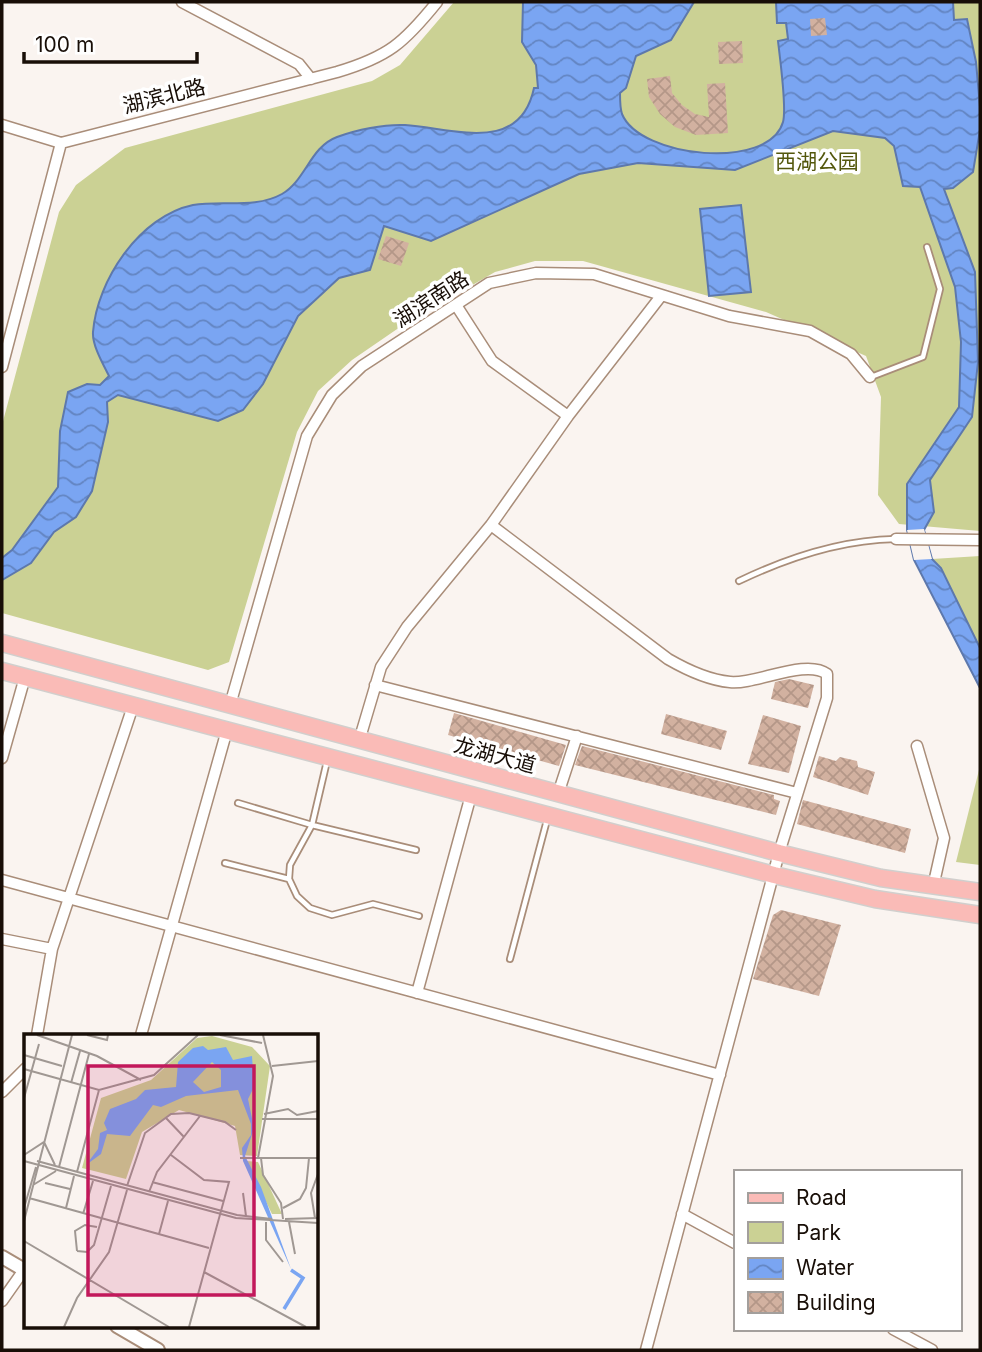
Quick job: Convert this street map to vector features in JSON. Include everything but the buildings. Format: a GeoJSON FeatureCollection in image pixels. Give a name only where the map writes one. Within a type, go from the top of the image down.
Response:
{"type":"FeatureCollection","features":[{"type":"Feature","properties":{"kind":"main road","name":"龙湖大道"},"geometry":{"type":"LineString","coordinates":[[2,643],[779,853],[881,878],[980,892]]}},
{"type":"Feature","properties":{"kind":"main road"},"geometry":{"type":"LineString","coordinates":[[2,671],[774,875],[876,899],[980,915]]}},
{"type":"Feature","properties":{"kind":"street"},"geometry":{"type":"LineString","coordinates":[[182,2],[299,64],[311,79]]}},
{"type":"Feature","properties":{"kind":"street","name":"湖滨北路"},"geometry":{"type":"LineString","coordinates":[[61,143],[368,63],[391,51],[436,2]]}},
{"type":"Feature","properties":{"kind":"street"},"geometry":{"type":"LineString","coordinates":[[2,125],[61,143],[2,367]]}},
{"type":"Feature","properties":{"kind":"street","name":"湖滨南路"},"geometry":{"type":"LineString","coordinates":[[230,705],[307,436],[332,395],[362,366],[489,283],[536,273],[594,274],[729,316],[810,331],[851,354],[870,377]]}},
{"type":"Feature","properties":{"kind":"street"},"geometry":{"type":"LineString","coordinates":[[359,741],[381,667],[407,627],[491,525],[568,416],[661,296]]}},
{"type":"Feature","properties":{"kind":"street"},"geometry":{"type":"LineString","coordinates":[[456,305],[492,361],[568,416]]}},
{"type":"Feature","properties":{"kind":"street"},"geometry":{"type":"LineString","coordinates":[[491,525],[657,650],[687,669],[732,683],[813,669],[827,674],[827,698],[779,853],[646,1350]]}},
{"type":"Feature","properties":{"kind":"street"},"geometry":{"type":"LineString","coordinates":[[901,540],[980,540]]}},
{"type":"Feature","properties":{"kind":"street"},"geometry":{"type":"LineString","coordinates":[[2,758],[25,677]]}},
{"type":"Feature","properties":{"kind":"street"},"geometry":{"type":"LineString","coordinates":[[375,685],[797,793]]}},
{"type":"Feature","properties":{"kind":"street"},"geometry":{"type":"LineString","coordinates":[[37,1034],[52,949],[133,705]]}},
{"type":"Feature","properties":{"kind":"street"},"geometry":{"type":"LineString","coordinates":[[141,1034],[227,730]]}},
{"type":"Feature","properties":{"kind":"street"},"geometry":{"type":"LineString","coordinates":[[558,794],[577,736]]}},
{"type":"Feature","properties":{"kind":"street"},"geometry":{"type":"LineString","coordinates":[[917,746],[944,838],[933,887]]}},
{"type":"Feature","properties":{"kind":"street"},"geometry":{"type":"LineString","coordinates":[[417,993],[471,795]]}},
{"type":"Feature","properties":{"kind":"street"},"geometry":{"type":"LineString","coordinates":[[2,880],[720,1075]]}},
{"type":"Feature","properties":{"kind":"street"},"geometry":{"type":"LineString","coordinates":[[2,939],[52,949]]}},
{"type":"Feature","properties":{"kind":"street"},"geometry":{"type":"LineString","coordinates":[[2,1092],[24,1070]]}},
{"type":"Feature","properties":{"kind":"street"},"geometry":{"type":"LineString","coordinates":[[682,1214],[734,1242]]}},
{"type":"Feature","properties":{"kind":"street"},"geometry":{"type":"LineString","coordinates":[[2,1256],[24,1269]]}},
{"type":"Feature","properties":{"kind":"street"},"geometry":{"type":"LineString","coordinates":[[2,1301],[24,1273]]}},
{"type":"Feature","properties":{"kind":"street"},"geometry":{"type":"LineString","coordinates":[[120,1328],[158,1350]]}},
{"type":"Feature","properties":{"kind":"street"},"geometry":{"type":"LineString","coordinates":[[897,1331],[932,1350]]}},
{"type":"Feature","properties":{"kind":"lane"},"geometry":{"type":"LineString","coordinates":[[870,377],[923,357],[940,289],[926,247]]}},
{"type":"Feature","properties":{"kind":"lane"},"geometry":{"type":"LineString","coordinates":[[739,581],[773,565],[866,540],[901,540]]}},
{"type":"Feature","properties":{"kind":"lane"},"geometry":{"type":"LineString","coordinates":[[328,757],[312,825],[290,865],[289,879],[298,896],[310,908],[332,915],[373,904],[419,916]]}},
{"type":"Feature","properties":{"kind":"lane"},"geometry":{"type":"LineString","coordinates":[[238,803],[312,825],[416,850]]}},
{"type":"Feature","properties":{"kind":"lane"},"geometry":{"type":"LineString","coordinates":[[510,959],[548,815]]}},
{"type":"Feature","properties":{"kind":"lane"},"geometry":{"type":"LineString","coordinates":[[225,863],[289,879]]}},
{"type":"Feature","properties":{"kind":"green space","name":"西湖公园"},"geometry":{"type":"Polygon","coordinates":[[[454,2],[980,2],[980,531],[899,524],[878,495],[881,397],[866,356],[766,312],[583,261],[535,261],[495,272],[403,325],[352,360],[318,391],[297,432],[229,662],[208,670],[2,613],[2,425],[59,212],[76,185],[125,148],[372,81],[400,65],[454,2]]]}},
{"type":"Feature","properties":{"kind":"green space"},"geometry":{"type":"Polygon","coordinates":[[[980,556],[980,648],[941,569],[932,559],[980,556]]]}},
{"type":"Feature","properties":{"kind":"green space"},"geometry":{"type":"Polygon","coordinates":[[[980,766],[980,865],[956,862],[980,766]]]}},
{"type":"Feature","properties":{"kind":"water"},"geometry":{"type":"Polygon","coordinates":[[[523,2],[694,2],[671,40],[636,56],[626,88],[620,93],[620,104],[622,114],[634,129],[653,141],[677,149],[704,153],[731,153],[754,148],[773,138],[783,122],[784,95],[778,41],[788,39],[786,23],[777,23],[776,2],[953,2],[954,20],[967,19],[976,62],[980,130],[973,172],[953,188],[944,189],[975,272],[978,362],[972,417],[930,480],[934,512],[924,530],[932,559],[941,568],[980,648],[980,688],[914,560],[907,530],[907,484],[959,407],[961,342],[955,287],[920,187],[903,186],[894,146],[885,138],[833,131],[735,170],[638,163],[579,174],[431,241],[384,226],[370,270],[339,278],[298,316],[263,384],[243,410],[218,421],[118,395],[107,402],[108,422],[92,491],[76,517],[54,532],[31,563],[2,580],[2,558],[12,550],[58,487],[60,431],[68,392],[87,384],[100,385],[109,376],[94,343],[96,312],[112,272],[139,236],[174,211],[193,205],[250,203],[272,199],[297,181],[320,148],[345,134],[397,125],[482,133],[500,130],[515,122],[526,109],[534,88],[538,88],[536,65],[522,42],[523,2]]]}},
{"type":"Feature","properties":{"kind":"water"},"geometry":{"type":"Polygon","coordinates":[[[741,205],[751,292],[709,296],[700,209],[741,205]]]}},
{"type":"Feature","properties":{"kind":"pier"},"geometry":{"type":"Polygon","coordinates":[[[924,529],[932,559],[914,560],[907,530],[924,529]]]}}]}
